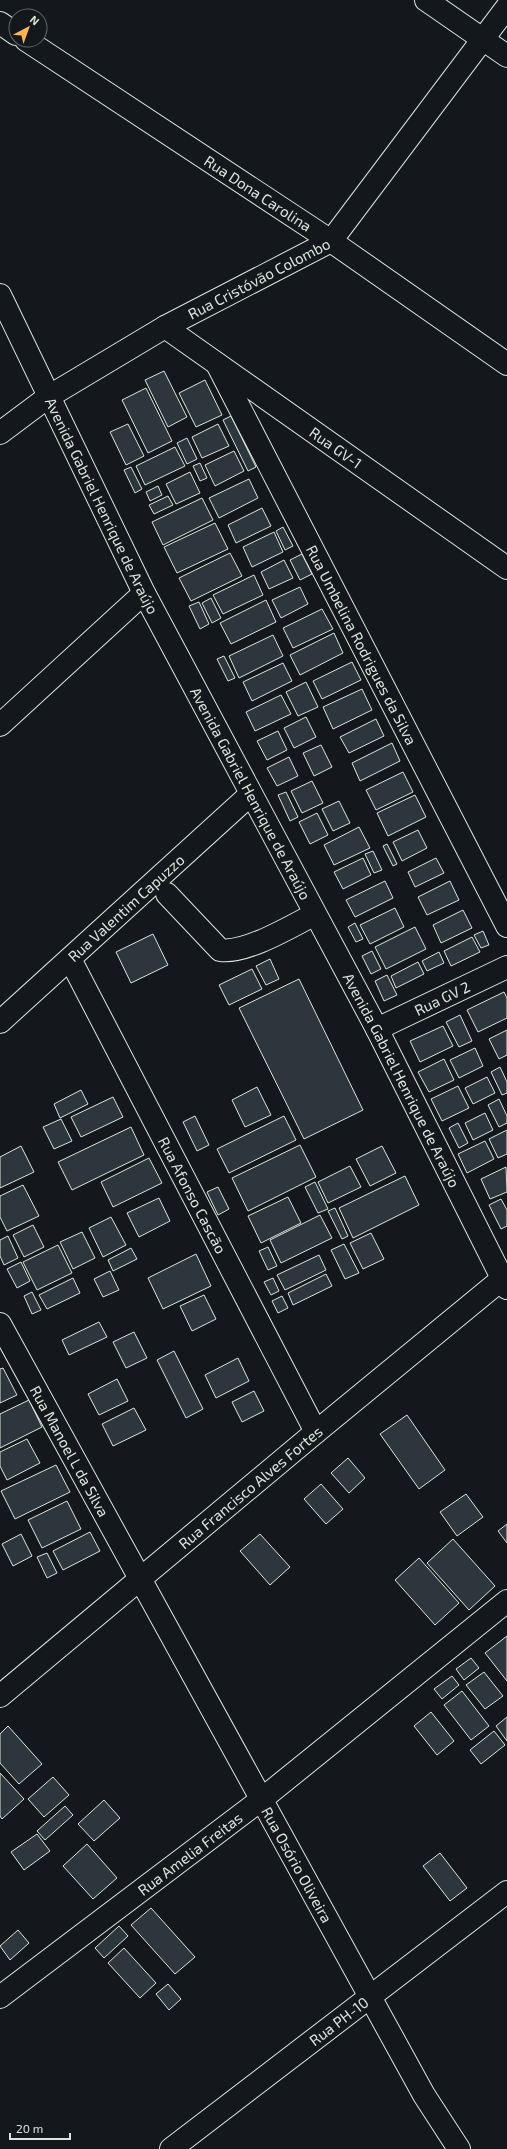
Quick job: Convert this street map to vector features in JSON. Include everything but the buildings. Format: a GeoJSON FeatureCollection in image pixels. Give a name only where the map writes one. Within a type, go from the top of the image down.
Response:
{"type":"FeatureCollection","features":[{"type":"Feature","properties":{"kind":"street"},"geometry":{"type":"LineString","coordinates":[[426,0],[507,56]]}},
{"type":"Feature","properties":{"kind":"street","name":"Rua Cristóvão Colombo"},"geometry":{"type":"LineString","coordinates":[[0,433],[48,397],[165,327],[331,241],[507,7]]}},
{"type":"Feature","properties":{"kind":"street","name":"Rua Dona Carolina"},"geometry":{"type":"LineString","coordinates":[[38,48],[331,241],[507,364]]}},
{"type":"Feature","properties":{"kind":"street","name":"Avenida Gabriel Henrique de Araújo"},"geometry":{"type":"LineString","coordinates":[[0,295],[144,594],[377,1029],[505,1283]]}},
{"type":"Feature","properties":{"kind":"street","name":"Rua GV-1"},"geometry":{"type":"LineString","coordinates":[[165,327],[507,568]]}},
{"type":"Feature","properties":{"kind":"street","name":"Rua Umbelina Rodrigues da Silva"},"geometry":{"type":"LineString","coordinates":[[217,364],[507,926]]}},
{"type":"Feature","properties":{"kind":"street"},"geometry":{"type":"LineString","coordinates":[[0,725],[144,594]]}},
{"type":"Feature","properties":{"kind":"street","name":"Rua Valentim Capuzzo"},"geometry":{"type":"LineString","coordinates":[[0,1022],[251,794]]}},
{"type":"Feature","properties":{"kind":"street"},"geometry":{"type":"LineString","coordinates":[[167,894],[220,950],[229,951],[274,935],[315,914]]}},
{"type":"Feature","properties":{"kind":"street","name":"Rua Afonso Cascão"},"geometry":{"type":"LineString","coordinates":[[70,959],[316,1432]]}},
{"type":"Feature","properties":{"kind":"street","name":"Rua GV 2"},"geometry":{"type":"LineString","coordinates":[[377,1029],[507,967]]}},
{"type":"Feature","properties":{"kind":"street","name":"Rua Francisco Alves Fortes"},"geometry":{"type":"LineString","coordinates":[[0,1696],[139,1578],[316,1432],[505,1283]]}},
{"type":"Feature","properties":{"kind":"street","name":"Rua Manoel L da Silva"},"geometry":{"type":"LineString","coordinates":[[0,1324],[139,1578]]}},
{"type":"Feature","properties":{"kind":"street","name":"Rua Osório Oliveira"},"geometry":{"type":"LineString","coordinates":[[139,1578],[371,1995],[424,2095],[459,2149]]}},
{"type":"Feature","properties":{"kind":"street","name":"Rua Amelia Freitas"},"geometry":{"type":"LineString","coordinates":[[0,1997],[262,1799],[507,1601]]}},
{"type":"Feature","properties":{"kind":"street","name":"Rua PH-10"},"geometry":{"type":"LineString","coordinates":[[171,2149],[507,1892]]}}]}
